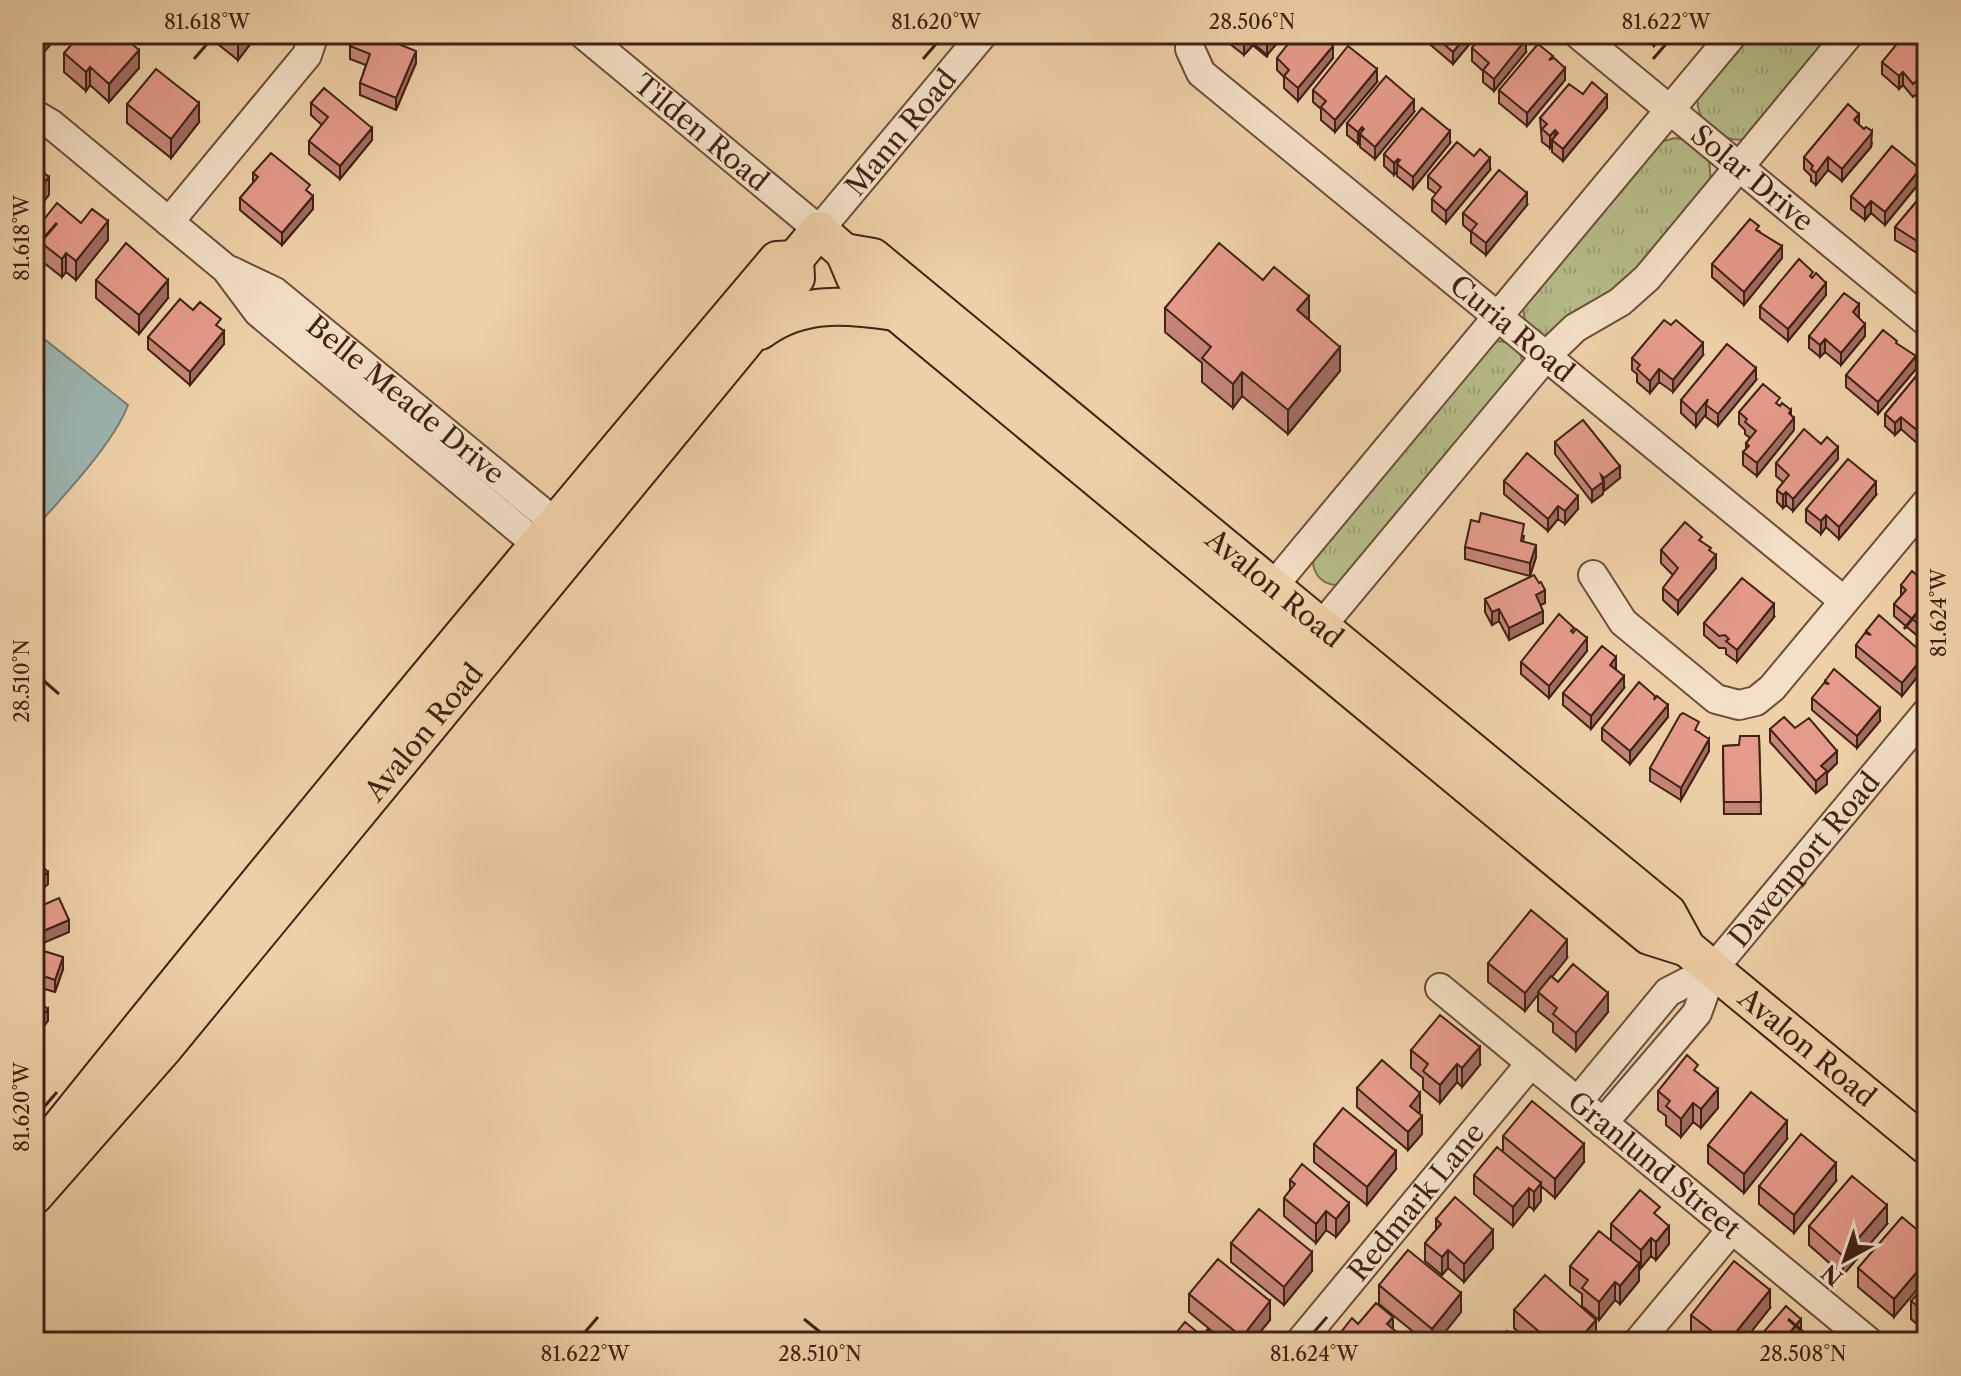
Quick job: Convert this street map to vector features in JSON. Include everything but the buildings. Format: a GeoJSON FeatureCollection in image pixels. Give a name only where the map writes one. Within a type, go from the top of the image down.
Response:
{"type":"FeatureCollection","features":[{"type":"Feature","properties":{"kind":"main road","name":"Avalon Road"},"geometry":{"type":"LineString","coordinates":[[832,241],[855,278],[896,313],[1264,598]]}},
{"type":"Feature","properties":{"kind":"main road","name":"Avalon Road"},"geometry":{"type":"LineString","coordinates":[[34,1196],[164,1048],[777,260],[795,259],[832,241],[873,257],[1649,936],[1700,958],[1927,1146]]}},
{"type":"Feature","properties":{"kind":"main road","name":"Avalon Road"},"geometry":{"type":"LineString","coordinates":[[34,1160],[142,1025],[558,544],[743,344],[796,278],[795,259]]}},
{"type":"Feature","properties":{"kind":"main road"},"geometry":{"type":"LineString","coordinates":[[743,344],[775,319],[810,308],[842,305],[896,313]]}},
{"type":"Feature","properties":{"kind":"street"},"geometry":{"type":"LineString","coordinates":[[169,222],[307,55],[314,34]]}},
{"type":"Feature","properties":{"kind":"street","name":"Tilden Road"},"geometry":{"type":"LineString","coordinates":[[583,34],[832,241]]}},
{"type":"Feature","properties":{"kind":"street","name":"Mann Road"},"geometry":{"type":"LineString","coordinates":[[832,241],[983,34]]}},
{"type":"Feature","properties":{"kind":"street","name":"Solar Drive"},"geometry":{"type":"LineString","coordinates":[[1578,34],[1927,322]]}},
{"type":"Feature","properties":{"kind":"street"},"geometry":{"type":"LineString","coordinates":[[1264,598],[1733,34]]}},
{"type":"Feature","properties":{"kind":"street"},"geometry":{"type":"LineString","coordinates":[[1312,638],[1547,355],[1575,328],[1620,302],[1647,278],[1849,34]]}},
{"type":"Feature","properties":{"kind":"street","name":"Curia Road"},"geometry":{"type":"LineString","coordinates":[[1190,42],[1201,73],[1844,601]]}},
{"type":"Feature","properties":{"kind":"street","name":"Belle Meade Drive"},"geometry":{"type":"LineString","coordinates":[[34,114],[51,124],[226,269],[275,292],[294,324],[558,544]]}},
{"type":"Feature","properties":{"kind":"street"},"geometry":{"type":"LineString","coordinates":[[1593,575],[1623,622],[1716,699],[1739,705],[1756,701],[1772,688],[1927,502]]}},
{"type":"Feature","properties":{"kind":"street","name":"Davenport Road"},"geometry":{"type":"LineString","coordinates":[[1700,958],[1927,712]]}},
{"type":"Feature","properties":{"kind":"street"},"geometry":{"type":"LineString","coordinates":[[1578,1101],[1700,958]]}},
{"type":"Feature","properties":{"kind":"street"},"geometry":{"type":"LineString","coordinates":[[1603,1123],[1697,1013],[1700,958]]}},
{"type":"Feature","properties":{"kind":"street","name":"Granlund Street"},"geometry":{"type":"LineString","coordinates":[[1440,988],[1869,1342]]}},
{"type":"Feature","properties":{"kind":"street"},"geometry":{"type":"LineString","coordinates":[[1620,1050],[1646,1073]]}},
{"type":"Feature","properties":{"kind":"street","name":"Redmark Lane"},"geometry":{"type":"LineString","coordinates":[[1300,1342],[1531,1063]]}},
{"type":"Feature","properties":{"kind":"street"},"geometry":{"type":"LineString","coordinates":[[1638,1342],[1732,1229]]}},
{"type":"Feature","properties":{"kind":"green space"},"geometry":{"type":"Polygon","coordinates":[[[1745,34],[1838,34],[1745,139],[1736,140],[1718,134],[1704,121],[1698,95],[1745,34]]]}},
{"type":"Feature","properties":{"kind":"green space"},"geometry":{"type":"Polygon","coordinates":[[[1675,138],[1688,140],[1709,159],[1711,183],[1642,270],[1548,336],[1535,332],[1525,319],[1525,300],[1657,143],[1675,138]]]}},
{"type":"Feature","properties":{"kind":"green space"},"geometry":{"type":"Polygon","coordinates":[[[1498,341],[1516,349],[1522,368],[1339,585],[1323,581],[1314,569],[1313,558],[1491,344],[1498,341]]]}},
{"type":"Feature","properties":{"kind":"water"},"geometry":{"type":"Polygon","coordinates":[[[34,331],[128,405],[99,453],[34,529],[34,331]]]}}]}
